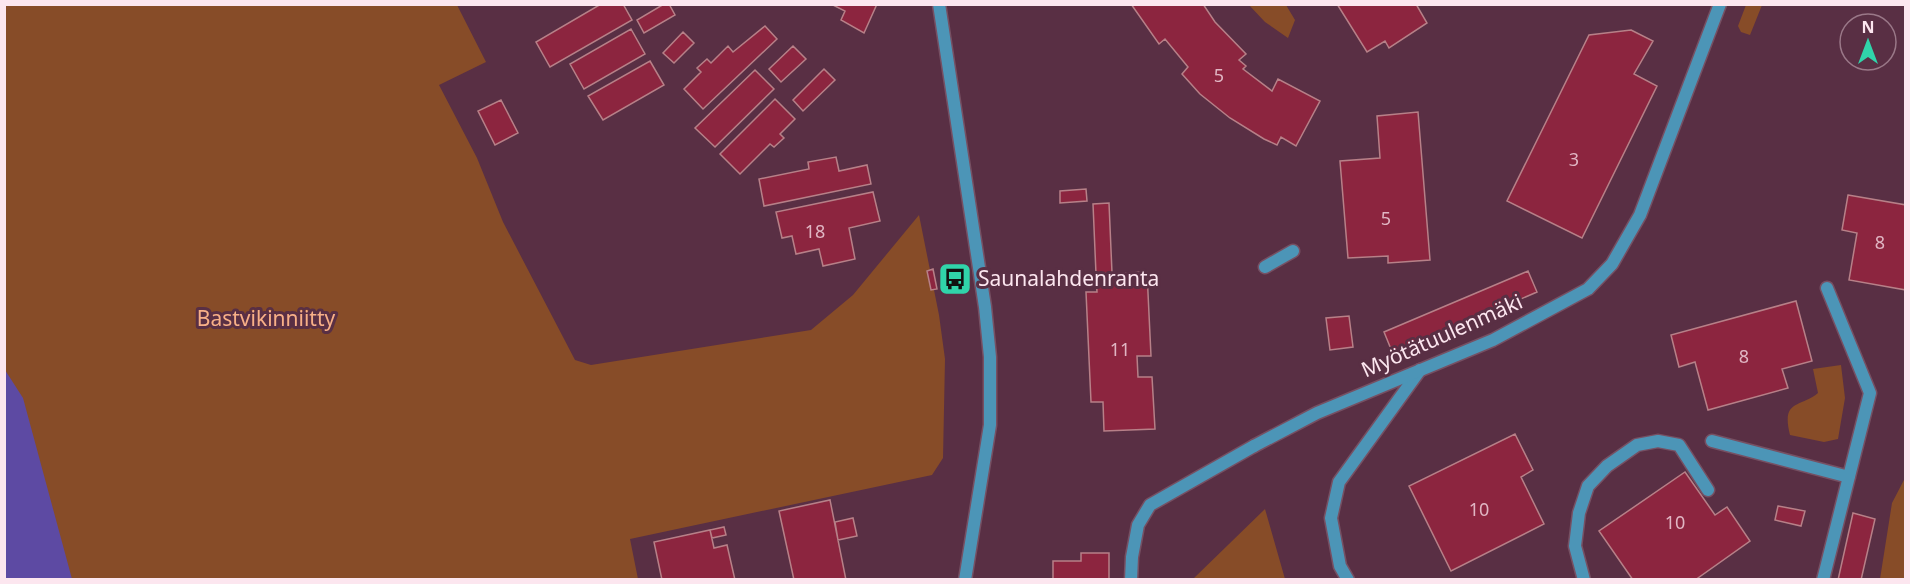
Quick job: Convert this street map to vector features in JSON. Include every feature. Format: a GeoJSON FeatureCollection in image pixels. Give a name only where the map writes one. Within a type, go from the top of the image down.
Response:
{"type":"FeatureCollection","features":[{"type":"Feature","properties":{"kind":"street"},"geometry":{"type":"LineString","coordinates":[[939,4],[985,307],[990,357],[990,425],[965,579]]}},
{"type":"Feature","properties":{"kind":"street","name":"Myötätuulenmäki"},"geometry":{"type":"LineString","coordinates":[[1131,579],[1138,525],[1150,505],[1317,413],[1493,340],[1588,289],[1612,264],[1640,215],[1720,4]]}},
{"type":"Feature","properties":{"kind":"street"},"geometry":{"type":"LineString","coordinates":[[1265,267],[1293,251]]}},
{"type":"Feature","properties":{"kind":"street"},"geometry":{"type":"LineString","coordinates":[[1823,579],[1870,393],[1827,288]]}},
{"type":"Feature","properties":{"kind":"street"},"geometry":{"type":"LineString","coordinates":[[1348,579],[1340,567],[1331,518],[1339,482],[1420,370]]}},
{"type":"Feature","properties":{"kind":"street"},"geometry":{"type":"LineString","coordinates":[[1584,579],[1575,546],[1579,513],[1588,486],[1607,466],[1637,445],[1658,441],[1678,445],[1708,490]]}},
{"type":"Feature","properties":{"kind":"street"},"geometry":{"type":"LineString","coordinates":[[1712,441],[1849,477]]}},
{"type":"Feature","properties":{"kind":"green space","name":"Bastvikinniitty"},"geometry":{"type":"Polygon","coordinates":[[[4,5],[457,5],[486,62],[439,85],[477,158],[503,222],[575,360],[591,365],[811,330],[853,295],[919,215],[939,315],[945,359],[943,458],[932,475],[630,539],[638,579],[5,579],[4,5]]]}},
{"type":"Feature","properties":{"kind":"green space"},"geometry":{"type":"Polygon","coordinates":[[[1249,5],[1286,5],[1295,20],[1288,38],[1265,22],[1249,5]]]}},
{"type":"Feature","properties":{"kind":"green space"},"geometry":{"type":"Polygon","coordinates":[[[1746,5],[1762,5],[1750,35],[1741,32],[1738,26],[1746,5]]]}},
{"type":"Feature","properties":{"kind":"green space"},"geometry":{"type":"Polygon","coordinates":[[[1841,365],[1845,398],[1838,439],[1824,442],[1790,435],[1788,415],[1790,410],[1818,393],[1813,369],[1841,365]]]}},
{"type":"Feature","properties":{"kind":"green space"},"geometry":{"type":"Polygon","coordinates":[[[1905,478],[1905,579],[1880,579],[1892,503],[1905,478]]]}},
{"type":"Feature","properties":{"kind":"green space"},"geometry":{"type":"Polygon","coordinates":[[[1265,509],[1285,579],[1193,579],[1265,509]]]}},
{"type":"Feature","properties":{"kind":"shaded area"},"geometry":{"type":"Polygon","coordinates":[[[5,370],[23,398],[72,579],[5,579],[5,370]]]}},
{"type":"Feature","properties":{"kind":"building"},"geometry":{"type":"Polygon","coordinates":[[[601,4],[623,4],[632,20],[550,67],[536,42],[601,4]]]}},
{"type":"Feature","properties":{"kind":"building"},"geometry":{"type":"Polygon","coordinates":[[[664,4],[669,4],[675,15],[644,33],[637,20],[664,4]]]}},
{"type":"Feature","properties":{"kind":"building"},"geometry":{"type":"Polygon","coordinates":[[[831,4],[877,4],[864,33],[841,20],[845,11],[831,4]]]}},
{"type":"Feature","properties":{"kind":"building"},"geometry":{"type":"Polygon","coordinates":[[[1131,4],[1203,4],[1215,22],[1246,54],[1239,60],[1246,66],[1243,69],[1272,91],[1278,79],[1320,101],[1296,146],[1281,137],[1277,145],[1264,139],[1230,118],[1200,94],[1182,74],[1188,67],[1165,39],[1159,44],[1131,4]]]}},
{"type":"Feature","properties":{"kind":"building"},"geometry":{"type":"Polygon","coordinates":[[[1337,4],[1416,4],[1427,23],[1389,48],[1385,41],[1367,52],[1337,4]]]}},
{"type":"Feature","properties":{"kind":"building"},"geometry":{"type":"Polygon","coordinates":[[[765,26],[777,39],[703,109],[684,89],[701,72],[697,68],[707,59],[711,63],[728,46],[733,52],[765,26]]]}},
{"type":"Feature","properties":{"kind":"building"},"geometry":{"type":"Polygon","coordinates":[[[631,29],[645,54],[584,89],[570,64],[631,29]]]}},
{"type":"Feature","properties":{"kind":"building"},"geometry":{"type":"Polygon","coordinates":[[[1631,30],[1653,41],[1634,74],[1657,86],[1582,238],[1507,201],[1589,35],[1631,30]]]}},
{"type":"Feature","properties":{"kind":"building"},"geometry":{"type":"Polygon","coordinates":[[[683,32],[694,43],[674,63],[663,53],[683,32]]]}},
{"type":"Feature","properties":{"kind":"building"},"geometry":{"type":"Polygon","coordinates":[[[793,46],[806,59],[781,82],[769,69],[793,46]]]}},
{"type":"Feature","properties":{"kind":"building"},"geometry":{"type":"Polygon","coordinates":[[[650,61],[664,85],[603,120],[588,96],[650,61]]]}},
{"type":"Feature","properties":{"kind":"building"},"geometry":{"type":"Polygon","coordinates":[[[824,69],[835,80],[803,111],[793,100],[824,69]]]}},
{"type":"Feature","properties":{"kind":"building"},"geometry":{"type":"Polygon","coordinates":[[[755,70],[774,89],[715,147],[695,128],[755,70]]]}},
{"type":"Feature","properties":{"kind":"building"},"geometry":{"type":"Polygon","coordinates":[[[775,99],[795,119],[780,134],[784,138],[774,147],[770,144],[740,174],[720,154],[775,99]]]}},
{"type":"Feature","properties":{"kind":"building"},"geometry":{"type":"Polygon","coordinates":[[[501,100],[518,133],[495,145],[478,111],[501,100]]]}},
{"type":"Feature","properties":{"kind":"building"},"geometry":{"type":"Polygon","coordinates":[[[1418,112],[1430,260],[1388,263],[1388,256],[1348,258],[1340,161],[1380,158],[1377,116],[1418,112]]]}},
{"type":"Feature","properties":{"kind":"building"},"geometry":{"type":"Polygon","coordinates":[[[836,157],[839,171],[867,165],[871,184],[764,206],[759,179],[809,169],[808,162],[836,157]]]}},
{"type":"Feature","properties":{"kind":"building"},"geometry":{"type":"Polygon","coordinates":[[[1086,189],[1087,201],[1060,203],[1060,191],[1086,189]]]}},
{"type":"Feature","properties":{"kind":"building"},"geometry":{"type":"Polygon","coordinates":[[[873,192],[880,221],[849,228],[855,259],[823,266],[819,249],[796,254],[792,236],[782,238],[776,212],[873,192]]]}},
{"type":"Feature","properties":{"kind":"building"},"geometry":{"type":"Polygon","coordinates":[[[1848,195],[1906,205],[1906,290],[1849,280],[1857,233],[1842,230],[1848,195]]]}},
{"type":"Feature","properties":{"kind":"building"},"geometry":{"type":"Polygon","coordinates":[[[1109,203],[1112,273],[1096,274],[1093,204],[1109,203]]]}},
{"type":"Feature","properties":{"kind":"building"},"geometry":{"type":"Polygon","coordinates":[[[933,269],[937,289],[931,290],[927,271],[933,269]]]}},
{"type":"Feature","properties":{"kind":"building"},"geometry":{"type":"Polygon","coordinates":[[[1528,271],[1537,292],[1393,354],[1384,332],[1528,271]]]}},
{"type":"Feature","properties":{"kind":"building"},"geometry":{"type":"Polygon","coordinates":[[[1147,272],[1151,356],[1137,356],[1138,377],[1152,377],[1155,429],[1104,431],[1103,402],[1091,402],[1086,292],[1097,292],[1096,274],[1147,272]]]}},
{"type":"Feature","properties":{"kind":"building"},"geometry":{"type":"Polygon","coordinates":[[[1796,301],[1812,361],[1782,369],[1788,388],[1708,410],[1695,362],[1679,367],[1671,335],[1796,301]]]}},
{"type":"Feature","properties":{"kind":"building"},"geometry":{"type":"Polygon","coordinates":[[[1349,316],[1353,347],[1330,350],[1326,318],[1349,316]]]}},
{"type":"Feature","properties":{"kind":"building"},"geometry":{"type":"Polygon","coordinates":[[[1515,434],[1533,470],[1521,477],[1544,524],[1451,571],[1409,486],[1515,434]]]}},
{"type":"Feature","properties":{"kind":"building"},"geometry":{"type":"Polygon","coordinates":[[[1685,472],[1715,515],[1727,507],[1750,541],[1695,580],[1633,580],[1599,531],[1685,472]]]}},
{"type":"Feature","properties":{"kind":"building"},"geometry":{"type":"Polygon","coordinates":[[[830,500],[846,580],[794,580],[779,511],[830,500]]]}},
{"type":"Feature","properties":{"kind":"building"},"geometry":{"type":"Polygon","coordinates":[[[1778,506],[1805,511],[1801,526],[1775,520],[1778,506]]]}},
{"type":"Feature","properties":{"kind":"building"},"geometry":{"type":"Polygon","coordinates":[[[1853,513],[1875,519],[1861,580],[1838,580],[1853,513]]]}},
{"type":"Feature","properties":{"kind":"building"},"geometry":{"type":"Polygon","coordinates":[[[853,518],[857,536],[838,540],[835,522],[853,518]]]}},
{"type":"Feature","properties":{"kind":"building"},"geometry":{"type":"Polygon","coordinates":[[[724,527],[726,535],[712,538],[710,530],[724,527]]]}},
{"type":"Feature","properties":{"kind":"building"},"geometry":{"type":"Polygon","coordinates":[[[710,530],[714,548],[727,545],[735,580],[662,580],[654,542],[710,530]]]}},
{"type":"Feature","properties":{"kind":"building"},"geometry":{"type":"Polygon","coordinates":[[[1081,553],[1109,553],[1109,580],[1053,580],[1053,561],[1081,561],[1081,553]]]}},
{"type":"Feature","properties":{"kind":"place","name":"Saunalahdenranta"},"geometry":{"type":"Point","coordinates":[955,279]}}]}
